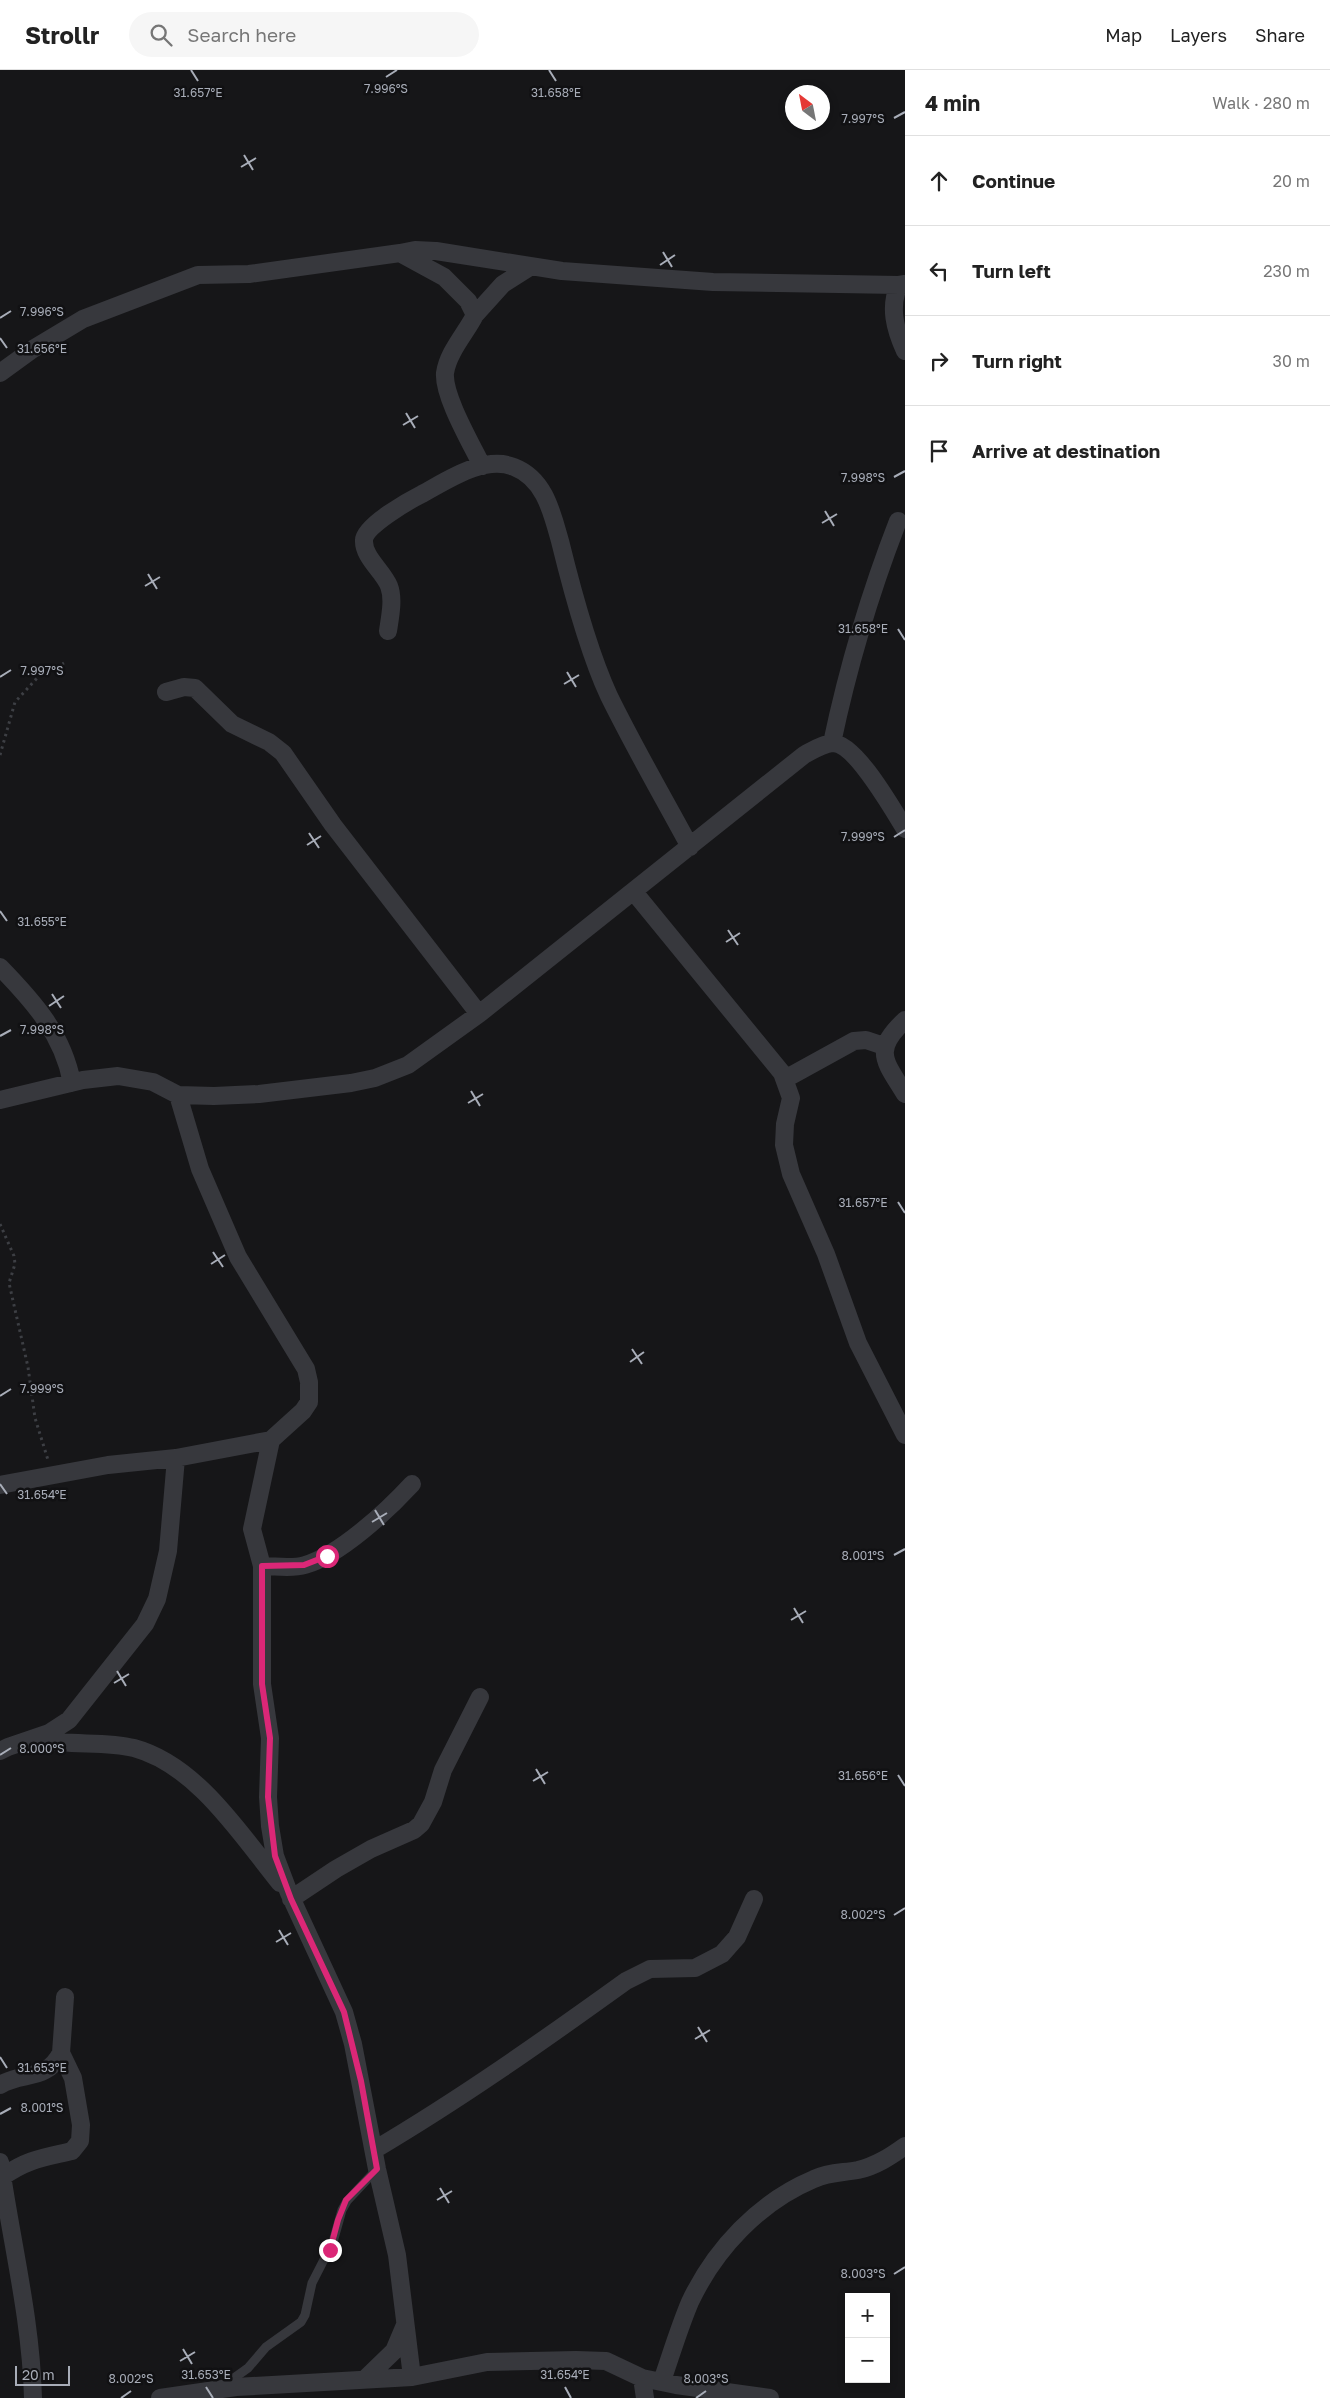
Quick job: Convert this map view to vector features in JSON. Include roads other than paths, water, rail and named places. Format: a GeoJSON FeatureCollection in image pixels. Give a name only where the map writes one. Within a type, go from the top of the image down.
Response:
{"type":"FeatureCollection","features":[{"type":"Feature","properties":{"kind":"street"},"geometry":{"type":"LineString","coordinates":[[0,373],[33,349],[83,319],[198,275],[249,274],[415,250],[436,251],[562,271],[713,282],[902,284],[893,306],[896,326],[905,350]]}},
{"type":"Feature","properties":{"kind":"street"},"geometry":{"type":"LineString","coordinates":[[400,253],[444,277],[468,302],[475,315]]}},
{"type":"Feature","properties":{"kind":"street"},"geometry":{"type":"LineString","coordinates":[[482,466],[447,391],[445,373],[460,339],[475,315],[503,284],[530,267]]}},
{"type":"Feature","properties":{"kind":"street"},"geometry":{"type":"LineString","coordinates":[[388,631],[391,595],[388,584],[367,551],[364,540],[366,533],[374,525],[421,494],[470,469],[492,464],[514,467],[531,478],[547,498],[570,583],[609,695],[690,847]]}},
{"type":"Feature","properties":{"kind":"street"},"geometry":{"type":"LineString","coordinates":[[832,743],[854,651],[879,571],[898,521]]}},
{"type":"Feature","properties":{"kind":"street"},"geometry":{"type":"LineString","coordinates":[[166,692],[184,686],[196,688],[232,724],[269,742],[283,753],[333,825],[479,1014]]}},
{"type":"Feature","properties":{"kind":"street"},"geometry":{"type":"LineString","coordinates":[[0,1100],[72,1082],[118,1076],[153,1082],[178,1095],[259,1094],[351,1083],[375,1078],[408,1064],[479,1014],[804,755],[821,746],[832,743],[841,744],[850,751],[876,784],[905,829]]}},
{"type":"Feature","properties":{"kind":"street"},"geometry":{"type":"LineString","coordinates":[[634,892],[785,1079],[791,1098],[785,1124],[784,1144],[791,1174],[826,1254],[858,1343],[905,1435]]}},
{"type":"Feature","properties":{"kind":"street"},"geometry":{"type":"LineString","coordinates":[[0,967],[27,995],[49,1023],[61,1044],[69,1066],[72,1082]]}},
{"type":"Feature","properties":{"kind":"street"},"geometry":{"type":"LineString","coordinates":[[905,1020],[884,1046],[884,1058],[905,1094]]}},
{"type":"Feature","properties":{"kind":"street"},"geometry":{"type":"LineString","coordinates":[[785,1079],[854,1041],[866,1040],[884,1046]]}},
{"type":"Feature","properties":{"kind":"street"},"geometry":{"type":"LineString","coordinates":[[0,1485],[108,1465],[176,1458],[271,1440],[303,1411],[309,1402],[309,1382],[306,1369],[238,1257],[200,1169],[178,1095]]}},
{"type":"Feature","properties":{"kind":"street"},"geometry":{"type":"LineString","coordinates":[[271,1440],[252,1529],[262,1566],[262,1684],[270,1738],[269,1807],[275,1856],[290,1896],[344,2012],[397,2255],[412,2377]]}},
{"type":"Feature","properties":{"kind":"street"},"geometry":{"type":"LineString","coordinates":[[0,1751],[8,1746],[36,1738],[58,1728],[68,1720],[145,1624],[157,1599],[168,1550],[176,1458]]}},
{"type":"Feature","properties":{"kind":"street"},"geometry":{"type":"LineString","coordinates":[[262,1566],[304,1565],[327,1556],[395,1502],[412,1484]]}},
{"type":"Feature","properties":{"kind":"street"},"geometry":{"type":"LineString","coordinates":[[290,1896],[371,1850],[414,1830],[421,1824],[433,1802],[443,1770],[480,1697]]}},
{"type":"Feature","properties":{"kind":"street"},"geometry":{"type":"LineString","coordinates":[[36,1738],[52,1742],[96,1743],[135,1748],[166,1763],[202,1788],[290,1896]]}},
{"type":"Feature","properties":{"kind":"street"},"geometry":{"type":"LineString","coordinates":[[374,2150],[440,2111],[492,2077],[626,1981],[650,1969],[695,1968],[722,1954],[737,1937],[754,1899]]}},
{"type":"Feature","properties":{"kind":"street"},"geometry":{"type":"LineString","coordinates":[[0,2085],[48,2070],[60,2053],[65,1997]]}},
{"type":"Feature","properties":{"kind":"street"},"geometry":{"type":"LineString","coordinates":[[33,2398],[32,2366],[25,2307],[1,2169],[37,2158],[72,2152],[80,2141],[81,2125],[73,2078],[60,2053]]}},
{"type":"Feature","properties":{"kind":"street"},"geometry":{"type":"LineString","coordinates":[[662,2381],[691,2300],[724,2247],[740,2230],[764,2208],[798,2185],[828,2173],[858,2170],[878,2163],[905,2146]]}},
{"type":"Feature","properties":{"kind":"street"},"geometry":{"type":"LineString","coordinates":[[364,2380],[394,2351],[405,2325]]}},
{"type":"Feature","properties":{"kind":"street"},"geometry":{"type":"LineString","coordinates":[[160,2398],[213,2390],[412,2377],[487,2362],[576,2360],[606,2361],[642,2378],[706,2391],[770,2398]]}},
{"type":"Feature","properties":{"kind":"street"},"geometry":{"type":"LineString","coordinates":[[642,2378],[645,2398]]}},
{"type":"Feature","properties":{"kind":"lane"},"geometry":{"type":"LineString","coordinates":[[213,2390],[239,2376],[253,2364],[266,2347],[301,2322],[305,2315],[312,2283],[334,2242],[346,2200],[377,2169]]}}]}
